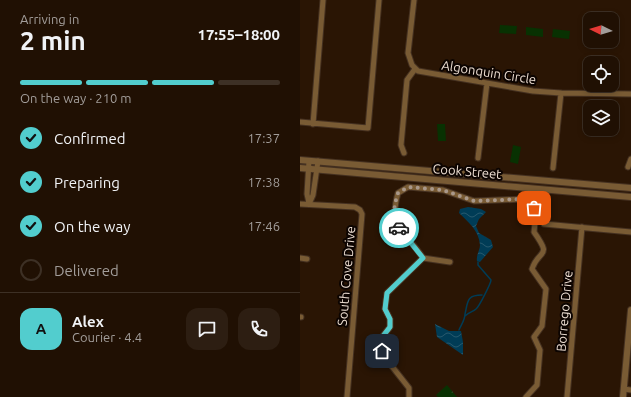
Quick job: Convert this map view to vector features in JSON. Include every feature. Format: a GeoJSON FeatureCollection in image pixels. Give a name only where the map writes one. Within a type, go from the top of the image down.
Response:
{"type":"FeatureCollection","features":[{"type":"Feature","properties":{"kind":"street"},"geometry":{"type":"LineString","coordinates":[[313,124],[323,0]]}},
{"type":"Feature","properties":{"kind":"street"},"geometry":{"type":"LineString","coordinates":[[300,122],[368,128],[379,0]]}},
{"type":"Feature","properties":{"kind":"street"},"geometry":{"type":"LineString","coordinates":[[404,153],[401,145],[407,80],[415,69],[410,62],[408,53],[414,0]]}},
{"type":"Feature","properties":{"kind":"street","name":"Algonquin Circle"},"geometry":{"type":"LineString","coordinates":[[415,69],[422,73],[561,93],[631,94]]}},
{"type":"Feature","properties":{"kind":"street"},"geometry":{"type":"LineString","coordinates":[[478,158],[487,83]]}},
{"type":"Feature","properties":{"kind":"street"},"geometry":{"type":"LineString","coordinates":[[553,168],[561,93]]}},
{"type":"Feature","properties":{"kind":"street","name":"Cook Street"},"geometry":{"type":"LineString","coordinates":[[300,160],[631,188]]}},
{"type":"Feature","properties":{"kind":"street"},"geometry":{"type":"LineString","coordinates":[[628,167],[631,160]]}},
{"type":"Feature","properties":{"kind":"street"},"geometry":{"type":"LineString","coordinates":[[309,161],[307,194],[309,204]]}},
{"type":"Feature","properties":{"kind":"street"},"geometry":{"type":"LineString","coordinates":[[309,204],[313,195],[318,161]]}},
{"type":"Feature","properties":{"kind":"street","name":"Cook Street"},"geometry":{"type":"LineString","coordinates":[[300,168],[631,197]]}},
{"type":"Feature","properties":{"kind":"street"},"geometry":{"type":"LineString","coordinates":[[450,262],[423,258],[398,227],[394,219],[394,208],[398,193],[408,187],[443,190],[474,201],[525,199],[534,208],[536,219],[534,232],[544,246],[544,254],[532,269],[546,289],[542,326],[534,337],[540,350],[537,386],[526,397]]}},
{"type":"Feature","properties":{"kind":"street"},"geometry":{"type":"LineString","coordinates":[[300,204],[309,204]]}},
{"type":"Feature","properties":{"kind":"street","name":"South Cove Drive"},"geometry":{"type":"LineString","coordinates":[[309,204],[354,207],[360,210],[362,214],[347,397]]}},
{"type":"Feature","properties":{"kind":"street"},"geometry":{"type":"LineString","coordinates":[[544,224],[631,232]]}},
{"type":"Feature","properties":{"kind":"street","name":"Borrego Drive"},"geometry":{"type":"LineString","coordinates":[[567,397],[582,227]]}},
{"type":"Feature","properties":{"kind":"street"},"geometry":{"type":"LineString","coordinates":[[300,258],[307,259]]}},
{"type":"Feature","properties":{"kind":"street"},"geometry":{"type":"LineString","coordinates":[[409,397],[409,388],[383,356],[383,336],[390,327],[390,319],[385,309],[387,293],[423,258]]}},
{"type":"Feature","properties":{"kind":"street"},"geometry":{"type":"LineString","coordinates":[[623,397],[631,310]]}},
{"type":"Feature","properties":{"kind":"street"},"geometry":{"type":"LineString","coordinates":[[624,389],[631,390]]}},
{"type":"Feature","properties":{"kind":"green space"},"geometry":{"type":"Polygon","coordinates":[[[500,25],[517,26],[516,34],[499,33],[500,25]]]}},
{"type":"Feature","properties":{"kind":"green space"},"geometry":{"type":"Polygon","coordinates":[[[526,27],[543,29],[543,37],[526,35],[526,27]]]}},
{"type":"Feature","properties":{"kind":"green space"},"geometry":{"type":"Polygon","coordinates":[[[553,29],[570,31],[569,39],[552,37],[553,29]]]}},
{"type":"Feature","properties":{"kind":"green space"},"geometry":{"type":"Polygon","coordinates":[[[437,124],[445,124],[446,141],[438,141],[437,124]]]}},
{"type":"Feature","properties":{"kind":"green space"},"geometry":{"type":"Polygon","coordinates":[[[513,145],[521,147],[518,164],[510,162],[513,145]]]}},
{"type":"Feature","properties":{"kind":"green space"},"geometry":{"type":"Polygon","coordinates":[[[447,385],[457,397],[438,397],[436,395],[447,385]]]}},
{"type":"Feature","properties":{"kind":"water"},"geometry":{"type":"Polygon","coordinates":[[[468,207],[481,209],[486,212],[479,219],[476,226],[479,233],[491,240],[493,247],[480,262],[477,261],[480,245],[478,235],[459,213],[460,209],[468,207]]]}},
{"type":"Feature","properties":{"kind":"water"},"geometry":{"type":"Polygon","coordinates":[[[435,324],[449,331],[461,331],[463,355],[437,337],[435,324]]]}},
{"type":"Feature","properties":{"kind":"waterway"},"geometry":{"type":"LineString","coordinates":[[465,316],[478,307],[491,280],[478,265],[478,262]]}},
{"type":"Feature","properties":{"kind":"waterway"},"geometry":{"type":"LineString","coordinates":[[459,330],[470,298],[473,296],[482,295]]}},
{"type":"Feature","properties":{"kind":"way so far"},"geometry":{"type":"LineString","coordinates":[[399,228],[394,219],[394,208],[398,193],[408,187],[443,190],[474,201],[525,199],[534,208]]}},
{"type":"Feature","properties":{"kind":"route"},"geometry":{"type":"LineString","coordinates":[[382,351],[383,336],[390,327],[390,319],[385,309],[387,293],[423,258],[416,247],[399,228]]}}]}
